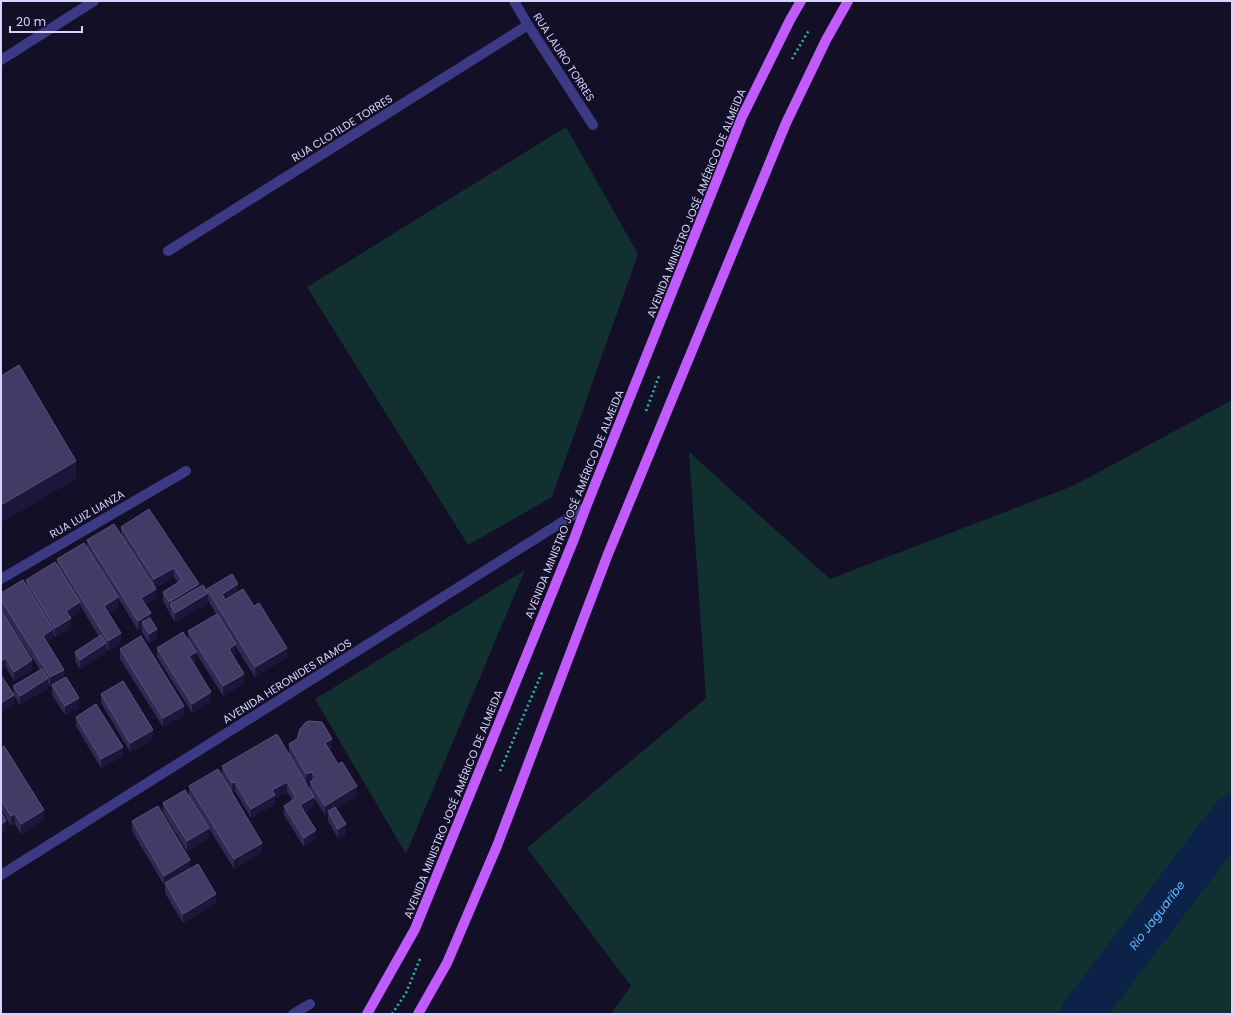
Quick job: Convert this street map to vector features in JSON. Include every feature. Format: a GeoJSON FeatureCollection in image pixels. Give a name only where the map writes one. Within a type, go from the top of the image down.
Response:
{"type":"FeatureCollection","features":[{"type":"Feature","properties":{"kind":"main road","name":"AVENIDA MINISTRO JOSÉ AMÉRICO DE ALMEIDA"},"geometry":{"type":"LineString","coordinates":[[367,1014],[415,928],[574,539],[742,117],[801,1]]}},
{"type":"Feature","properties":{"kind":"main road"},"geometry":{"type":"LineString","coordinates":[[418,1014],[447,963],[497,846],[608,554],[786,123],[826,40],[848,1]]}},
{"type":"Feature","properties":{"kind":"street"},"geometry":{"type":"LineString","coordinates":[[1,60],[94,1]]}},
{"type":"Feature","properties":{"kind":"street","name":"RUA LAURO TORRES"},"geometry":{"type":"LineString","coordinates":[[514,1],[593,125]]}},
{"type":"Feature","properties":{"kind":"street","name":"RUA CLOTILDE TORRES"},"geometry":{"type":"LineString","coordinates":[[168,252],[528,25]]}},
{"type":"Feature","properties":{"kind":"street","name":"RUA LUIZ LIANZA"},"geometry":{"type":"LineString","coordinates":[[1,579],[186,471]]}},
{"type":"Feature","properties":{"kind":"street","name":"AVENIDA HERONIDES RAMOS"},"geometry":{"type":"LineString","coordinates":[[1,875],[586,507]]}},
{"type":"Feature","properties":{"kind":"street"},"geometry":{"type":"LineString","coordinates":[[293,1014],[310,1004]]}},
{"type":"Feature","properties":{"kind":"green space"},"geometry":{"type":"Polygon","coordinates":[[[566,127],[638,254],[552,497],[468,545],[307,287],[566,127]]]}},
{"type":"Feature","properties":{"kind":"green space"},"geometry":{"type":"Polygon","coordinates":[[[1232,400],[1232,1014],[611,1014],[631,986],[527,848],[706,698],[689,452],[830,579],[1073,486],[1232,400]]]}},
{"type":"Feature","properties":{"kind":"green space"},"geometry":{"type":"Polygon","coordinates":[[[525,570],[406,854],[315,699],[525,570]]]}},
{"type":"Feature","properties":{"kind":"building"},"geometry":{"type":"Polygon","coordinates":[[[19,365],[76,461],[1,505],[1,376],[19,365]]]}},
{"type":"Feature","properties":{"kind":"building"},"geometry":{"type":"Polygon","coordinates":[[[149,509],[199,584],[169,602],[163,592],[182,580],[174,568],[154,579],[121,527],[149,509]]]}},
{"type":"Feature","properties":{"kind":"building"},"geometry":{"type":"Polygon","coordinates":[[[114,524],[156,589],[141,598],[151,613],[138,621],[87,540],[114,524]]]}},
{"type":"Feature","properties":{"kind":"building"},"geometry":{"type":"Polygon","coordinates":[[[84,543],[118,597],[104,606],[121,633],[108,641],[57,559],[84,543]]]}},
{"type":"Feature","properties":{"kind":"building"},"geometry":{"type":"Polygon","coordinates":[[[55,562],[80,602],[66,611],[71,618],[55,628],[26,580],[55,562]]]}},
{"type":"Feature","properties":{"kind":"building"},"geometry":{"type":"Polygon","coordinates":[[[232,574],[238,584],[222,594],[225,600],[243,589],[254,606],[259,603],[287,648],[255,667],[207,589],[232,574]]]}},
{"type":"Feature","properties":{"kind":"building"},"geometry":{"type":"Polygon","coordinates":[[[23,580],[53,629],[43,636],[64,670],[50,677],[1,600],[1,593],[23,580]]]}},
{"type":"Feature","properties":{"kind":"building"},"geometry":{"type":"Polygon","coordinates":[[[203,585],[208,593],[175,613],[170,604],[203,585]]]}},
{"type":"Feature","properties":{"kind":"building"},"geometry":{"type":"Polygon","coordinates":[[[1,610],[32,660],[14,672],[6,658],[1,661],[1,610]]]}},
{"type":"Feature","properties":{"kind":"building"},"geometry":{"type":"Polygon","coordinates":[[[217,614],[236,644],[229,649],[244,674],[223,686],[188,631],[217,614]]]}},
{"type":"Feature","properties":{"kind":"building"},"geometry":{"type":"Polygon","coordinates":[[[150,618],[157,629],[149,634],[142,622],[150,618]]]}},
{"type":"Feature","properties":{"kind":"building"},"geometry":{"type":"Polygon","coordinates":[[[183,632],[196,652],[189,656],[211,692],[192,704],[157,648],[183,632]]]}},
{"type":"Feature","properties":{"kind":"building"},"geometry":{"type":"Polygon","coordinates":[[[101,635],[106,643],[80,660],[75,652],[101,635]]]}},
{"type":"Feature","properties":{"kind":"building"},"geometry":{"type":"Polygon","coordinates":[[[141,636],[184,706],[163,718],[120,649],[141,636]]]}},
{"type":"Feature","properties":{"kind":"building"},"geometry":{"type":"Polygon","coordinates":[[[42,669],[48,678],[20,696],[13,686],[42,669]]]}},
{"type":"Feature","properties":{"kind":"building"},"geometry":{"type":"Polygon","coordinates":[[[1,675],[14,695],[1,703],[1,675]]]}},
{"type":"Feature","properties":{"kind":"building"},"geometry":{"type":"Polygon","coordinates":[[[66,677],[79,698],[65,706],[52,685],[66,677]]]}},
{"type":"Feature","properties":{"kind":"building"},"geometry":{"type":"Polygon","coordinates":[[[123,681],[153,730],[130,743],[101,694],[123,681]]]}},
{"type":"Feature","properties":{"kind":"building"},"geometry":{"type":"Polygon","coordinates":[[[96,704],[123,747],[101,759],[76,717],[96,704]]]}},
{"type":"Feature","properties":{"kind":"building"},"geometry":{"type":"Polygon","coordinates":[[[306,722],[322,722],[332,739],[325,743],[338,764],[342,762],[357,786],[325,806],[310,782],[316,778],[312,772],[306,774],[289,744],[297,739],[300,729],[306,722]]]}},
{"type":"Feature","properties":{"kind":"building"},"geometry":{"type":"Polygon","coordinates":[[[277,734],[314,797],[300,805],[316,830],[304,838],[284,806],[296,798],[287,782],[272,790],[275,795],[251,809],[235,782],[232,783],[222,766],[277,734]]]}},
{"type":"Feature","properties":{"kind":"building"},"geometry":{"type":"Polygon","coordinates":[[[4,746],[44,810],[21,824],[15,814],[11,816],[1,800],[1,748],[4,746]]]}},
{"type":"Feature","properties":{"kind":"building"},"geometry":{"type":"Polygon","coordinates":[[[218,769],[262,843],[234,859],[189,786],[218,769]]]}},
{"type":"Feature","properties":{"kind":"building"},"geometry":{"type":"Polygon","coordinates":[[[185,790],[209,828],[187,841],[163,803],[185,790]]]}},
{"type":"Feature","properties":{"kind":"building"},"geometry":{"type":"Polygon","coordinates":[[[158,806],[190,860],[164,876],[132,821],[158,806]]]}},
{"type":"Feature","properties":{"kind":"building"},"geometry":{"type":"Polygon","coordinates":[[[335,807],[346,824],[338,829],[328,811],[335,807]]]}},
{"type":"Feature","properties":{"kind":"building"},"geometry":{"type":"Polygon","coordinates":[[[1,812],[6,821],[1,824],[1,812]]]}},
{"type":"Feature","properties":{"kind":"building"},"geometry":{"type":"Polygon","coordinates":[[[198,864],[216,894],[183,914],[165,883],[198,864]]]}},
{"type":"Feature","properties":{"kind":"waterway","name":"Rio Jaguaribe"},"geometry":{"type":"LineString","coordinates":[[1082,1014],[1232,817]]}}]}
